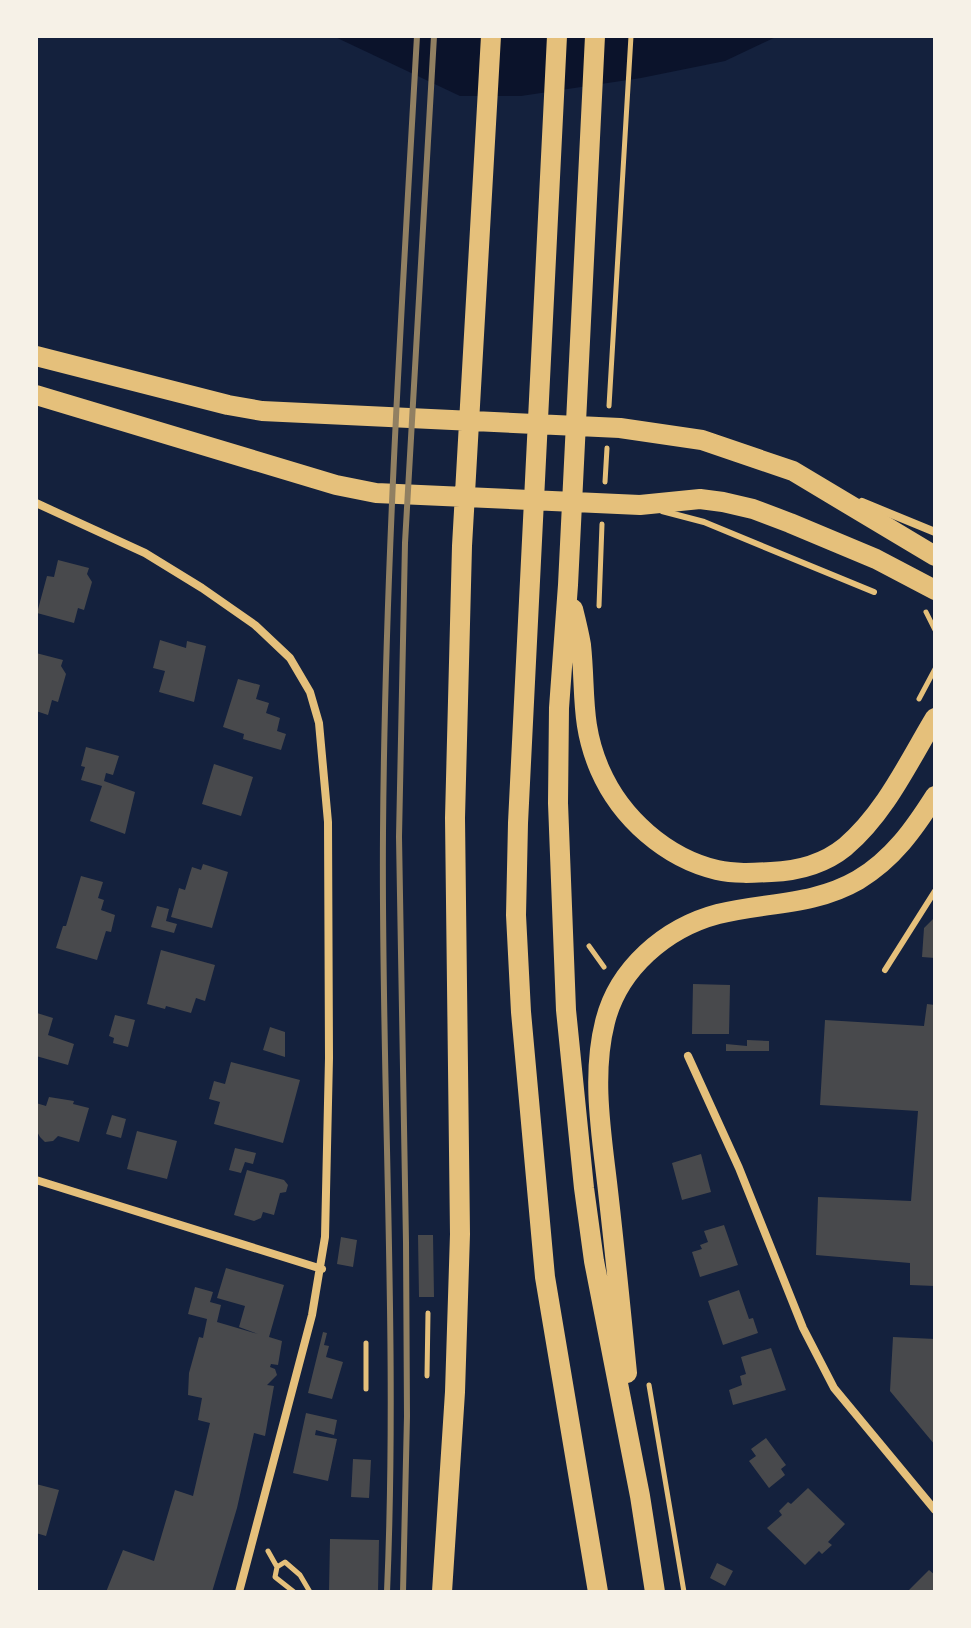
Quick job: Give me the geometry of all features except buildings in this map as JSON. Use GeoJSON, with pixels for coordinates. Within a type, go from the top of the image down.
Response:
{"type":"FeatureCollection","features":[{"type":"Feature","properties":{"kind":"main road"},"geometry":{"type":"LineString","coordinates":[[442,1592],[455,1392],[460,1234],[455,818],[462,546],[491,36]]}},
{"type":"Feature","properties":{"kind":"main road"},"geometry":{"type":"LineString","coordinates":[[557,36],[516,915],[521,1012],[545,1277],[598,1592]]}},
{"type":"Feature","properties":{"kind":"main road"},"geometry":{"type":"LineString","coordinates":[[595,36],[568,585],[559,708],[558,803],[566,1010],[594,1261],[640,1496],[655,1592]]}},
{"type":"Feature","properties":{"kind":"main road"},"geometry":{"type":"LineString","coordinates":[[36,356],[262,411],[662,432],[702,440],[758,456],[793,471],[935,556]]}},
{"type":"Feature","properties":{"kind":"main road"},"geometry":{"type":"LineString","coordinates":[[36,395],[336,485],[376,493],[640,505],[700,499],[753,509],[876,559],[935,590]]}},
{"type":"Feature","properties":{"kind":"main road"},"geometry":{"type":"LineString","coordinates":[[568,585],[581,645],[582,693],[588,739],[602,774],[619,802],[652,838],[682,857],[717,870],[748,874],[811,867],[842,849],[883,806],[935,718]]}},
{"type":"Feature","properties":{"kind":"main road"},"geometry":{"type":"LineString","coordinates":[[640,1496],[599,1116],[601,1045],[604,1023],[612,1001],[637,962],[678,930],[719,914],[800,901],[857,881],[900,848],[935,796]]}},
{"type":"Feature","properties":{"kind":"street"},"geometry":{"type":"LineString","coordinates":[[829,491],[890,512],[935,532]]}},
{"type":"Feature","properties":{"kind":"street"},"geometry":{"type":"LineString","coordinates":[[36,503],[145,553],[255,625],[290,658],[310,692],[319,723],[328,822],[329,1058],[325,1237],[322,1269],[239,1592]]}},
{"type":"Feature","properties":{"kind":"street"},"geometry":{"type":"LineString","coordinates":[[688,1056],[739,1168],[803,1328],[834,1388],[935,1510]]}},
{"type":"Feature","properties":{"kind":"street"},"geometry":{"type":"LineString","coordinates":[[36,1180],[322,1269]]}},
{"type":"Feature","properties":{"kind":"lane"},"geometry":{"type":"LineString","coordinates":[[640,505],[704,522],[874,592]]}},
{"type":"Feature","properties":{"kind":"lane"},"geometry":{"type":"LineString","coordinates":[[885,970],[935,891]]}},
{"type":"Feature","properties":{"kind":"path"},"geometry":{"type":"LineString","coordinates":[[609,417],[631,36]]}},
{"type":"Feature","properties":{"kind":"path"},"geometry":{"type":"LineString","coordinates":[[604,496],[608,432]]}},
{"type":"Feature","properties":{"kind":"path"},"geometry":{"type":"LineString","coordinates":[[600,559],[603,512]]}},
{"type":"Feature","properties":{"kind":"path"},"geometry":{"type":"LineString","coordinates":[[911,712],[935,672]]}},
{"type":"Feature","properties":{"kind":"path"},"geometry":{"type":"LineString","coordinates":[[427,1376],[428,1313]]}},
{"type":"Feature","properties":{"kind":"path"},"geometry":{"type":"LineString","coordinates":[[366,1343],[366,1389]]}},
{"type":"Feature","properties":{"kind":"path"},"geometry":{"type":"LineString","coordinates":[[678,1556],[684,1592]]}},
{"type":"Feature","properties":{"kind":"path"},"geometry":{"type":"LineString","coordinates":[[294,1592],[275,1577],[277,1567],[285,1562],[300,1575],[310,1592]]}},
{"type":"Feature","properties":{"kind":"water"},"geometry":{"type":"Polygon","coordinates":[[[333,36],[778,36],[725,61],[641,78],[521,96],[460,96],[333,36]]]}},
{"type":"Feature","properties":{"kind":"railway"},"geometry":{"type":"LineString","coordinates":[[387,1592],[391,1402],[383,928],[384,733],[395,434],[417,36]]}},
{"type":"Feature","properties":{"kind":"railway"},"geometry":{"type":"LineString","coordinates":[[403,1592],[407,1416],[399,837],[405,543],[434,36]]}}]}
